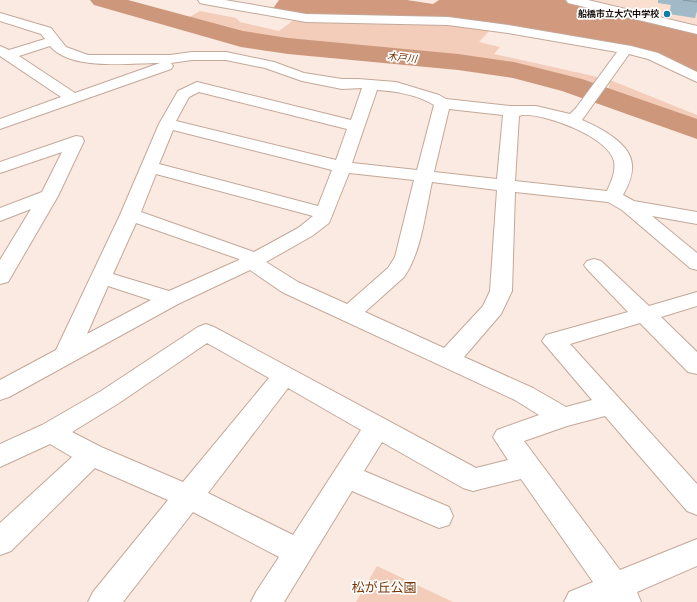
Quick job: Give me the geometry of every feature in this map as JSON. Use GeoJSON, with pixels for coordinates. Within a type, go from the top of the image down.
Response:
{"type":"FeatureCollection","features":[{"type":"Feature","properties":{"kind":"street"},"geometry":{"type":"LineString","coordinates":[[204,0],[306,18],[448,22],[508,29],[626,49],[653,56],[697,78]]}},
{"type":"Feature","properties":{"kind":"street"},"geometry":{"type":"LineString","coordinates":[[572,0],[697,30]]}},
{"type":"Feature","properties":{"kind":"street"},"geometry":{"type":"LineString","coordinates":[[0,17],[46,31],[61,50],[86,59]]}},
{"type":"Feature","properties":{"kind":"street"},"geometry":{"type":"LineString","coordinates":[[0,30],[23,24]]}},
{"type":"Feature","properties":{"kind":"street"},"geometry":{"type":"LineString","coordinates":[[4,52],[46,43]]}},
{"type":"Feature","properties":{"kind":"street"},"geometry":{"type":"LineString","coordinates":[[577,116],[626,49]]}},
{"type":"Feature","properties":{"kind":"street"},"geometry":{"type":"LineString","coordinates":[[4,52],[52,70],[74,99]]}},
{"type":"Feature","properties":{"kind":"street"},"geometry":{"type":"LineString","coordinates":[[52,70],[86,59],[170,59],[192,56],[226,56],[269,65],[302,77],[342,84],[358,83],[396,87],[434,98],[442,103],[511,112],[534,111],[577,116],[607,141],[621,156],[623,174],[620,185],[621,201],[697,264]]}},
{"type":"Feature","properties":{"kind":"street"},"geometry":{"type":"LineString","coordinates":[[3,119],[74,99],[166,66]]}},
{"type":"Feature","properties":{"kind":"street"},"geometry":{"type":"LineString","coordinates":[[0,391],[170,299],[251,262],[305,232],[322,219],[372,85]]}},
{"type":"Feature","properties":{"kind":"street"},"geometry":{"type":"LineString","coordinates":[[66,354],[130,216],[167,124],[183,94],[197,87],[357,126]]}},
{"type":"Feature","properties":{"kind":"street"},"geometry":{"type":"LineString","coordinates":[[349,314],[397,272],[404,257],[442,103]]}},
{"type":"Feature","properties":{"kind":"street"},"geometry":{"type":"LineString","coordinates":[[448,359],[494,309],[501,291],[511,112]]}},
{"type":"Feature","properties":{"kind":"street"},"geometry":{"type":"LineString","coordinates":[[167,124],[342,167],[506,184],[621,201],[697,218]]}},
{"type":"Feature","properties":{"kind":"street"},"geometry":{"type":"LineString","coordinates":[[0,168],[76,141],[49,196],[0,277]]}},
{"type":"Feature","properties":{"kind":"street"},"geometry":{"type":"LineString","coordinates":[[150,167],[324,213]]}},
{"type":"Feature","properties":{"kind":"street"},"geometry":{"type":"LineString","coordinates":[[0,215],[49,196]]}},
{"type":"Feature","properties":{"kind":"street"},"geometry":{"type":"LineString","coordinates":[[130,216],[246,255],[251,262],[290,287],[524,394],[563,417]]}},
{"type":"Feature","properties":{"kind":"street"},"geometry":{"type":"LineString","coordinates":[[594,265],[697,366]]}},
{"type":"Feature","properties":{"kind":"street"},"geometry":{"type":"LineString","coordinates":[[101,277],[170,299]]}},
{"type":"Feature","properties":{"kind":"street"},"geometry":{"type":"LineString","coordinates":[[697,300],[554,341],[697,503]]}},
{"type":"Feature","properties":{"kind":"street"},"geometry":{"type":"LineString","coordinates":[[0,456],[51,432],[110,397],[206,332],[473,480],[527,466]]}},
{"type":"Feature","properties":{"kind":"street"},"geometry":{"type":"LineString","coordinates":[[104,602],[284,376]]}},
{"type":"Feature","properties":{"kind":"street"},"geometry":{"type":"LineString","coordinates":[[612,405],[563,417],[506,437],[620,595]]}},
{"type":"Feature","properties":{"kind":"street"},"geometry":{"type":"LineString","coordinates":[[267,602],[378,426]]}},
{"type":"Feature","properties":{"kind":"street"},"geometry":{"type":"LineString","coordinates":[[51,432],[91,455],[188,496],[298,552]]}},
{"type":"Feature","properties":{"kind":"street"},"geometry":{"type":"LineString","coordinates":[[0,542],[91,455]]}},
{"type":"Feature","properties":{"kind":"street"},"geometry":{"type":"LineString","coordinates":[[346,476],[439,516]]}},
{"type":"Feature","properties":{"kind":"street"},"geometry":{"type":"LineString","coordinates":[[580,602],[620,595],[697,552]]}},
{"type":"Feature","properties":{"kind":"shaded area"},"geometry":{"type":"Polygon","coordinates":[[[279,0],[407,0],[433,4],[439,0],[565,0],[697,33],[697,75],[658,55],[509,27],[310,15],[272,10],[279,0]]]}},
{"type":"Feature","properties":{"kind":"shaded area","name":"船橋市立大穴中学校"},"geometry":{"type":"Polygon","coordinates":[[[578,0],[697,0],[697,28],[578,0]]]}},
{"type":"Feature","properties":{"kind":"green space"},"geometry":{"type":"Polygon","coordinates":[[[200,11],[236,18],[240,22],[279,31],[295,19],[429,23],[492,28],[479,42],[500,47],[494,54],[602,78],[589,86],[519,67],[301,44],[243,36],[186,19],[200,11]]]}},
{"type":"Feature","properties":{"kind":"green space"},"geometry":{"type":"Polygon","coordinates":[[[610,80],[697,115],[697,125],[608,92],[610,80]]]}},
{"type":"Feature","properties":{"kind":"green space","name":"松が丘公園"},"geometry":{"type":"Polygon","coordinates":[[[377,566],[453,602],[356,602],[377,566]]]}},
{"type":"Feature","properties":{"kind":"building"},"geometry":{"type":"Polygon","coordinates":[[[683,0],[697,0],[697,2],[683,0]]]}},
{"type":"Feature","properties":{"kind":"waterway","name":"木戸川"},"geometry":{"type":"LineString","coordinates":[[102,0],[241,39],[288,46],[458,62],[514,70],[572,85],[697,130]]}},
{"type":"Feature","properties":{"kind":"place","name":"船橋市立大穴中学校"},"geometry":{"type":"Point","coordinates":[667,14]}}]}
